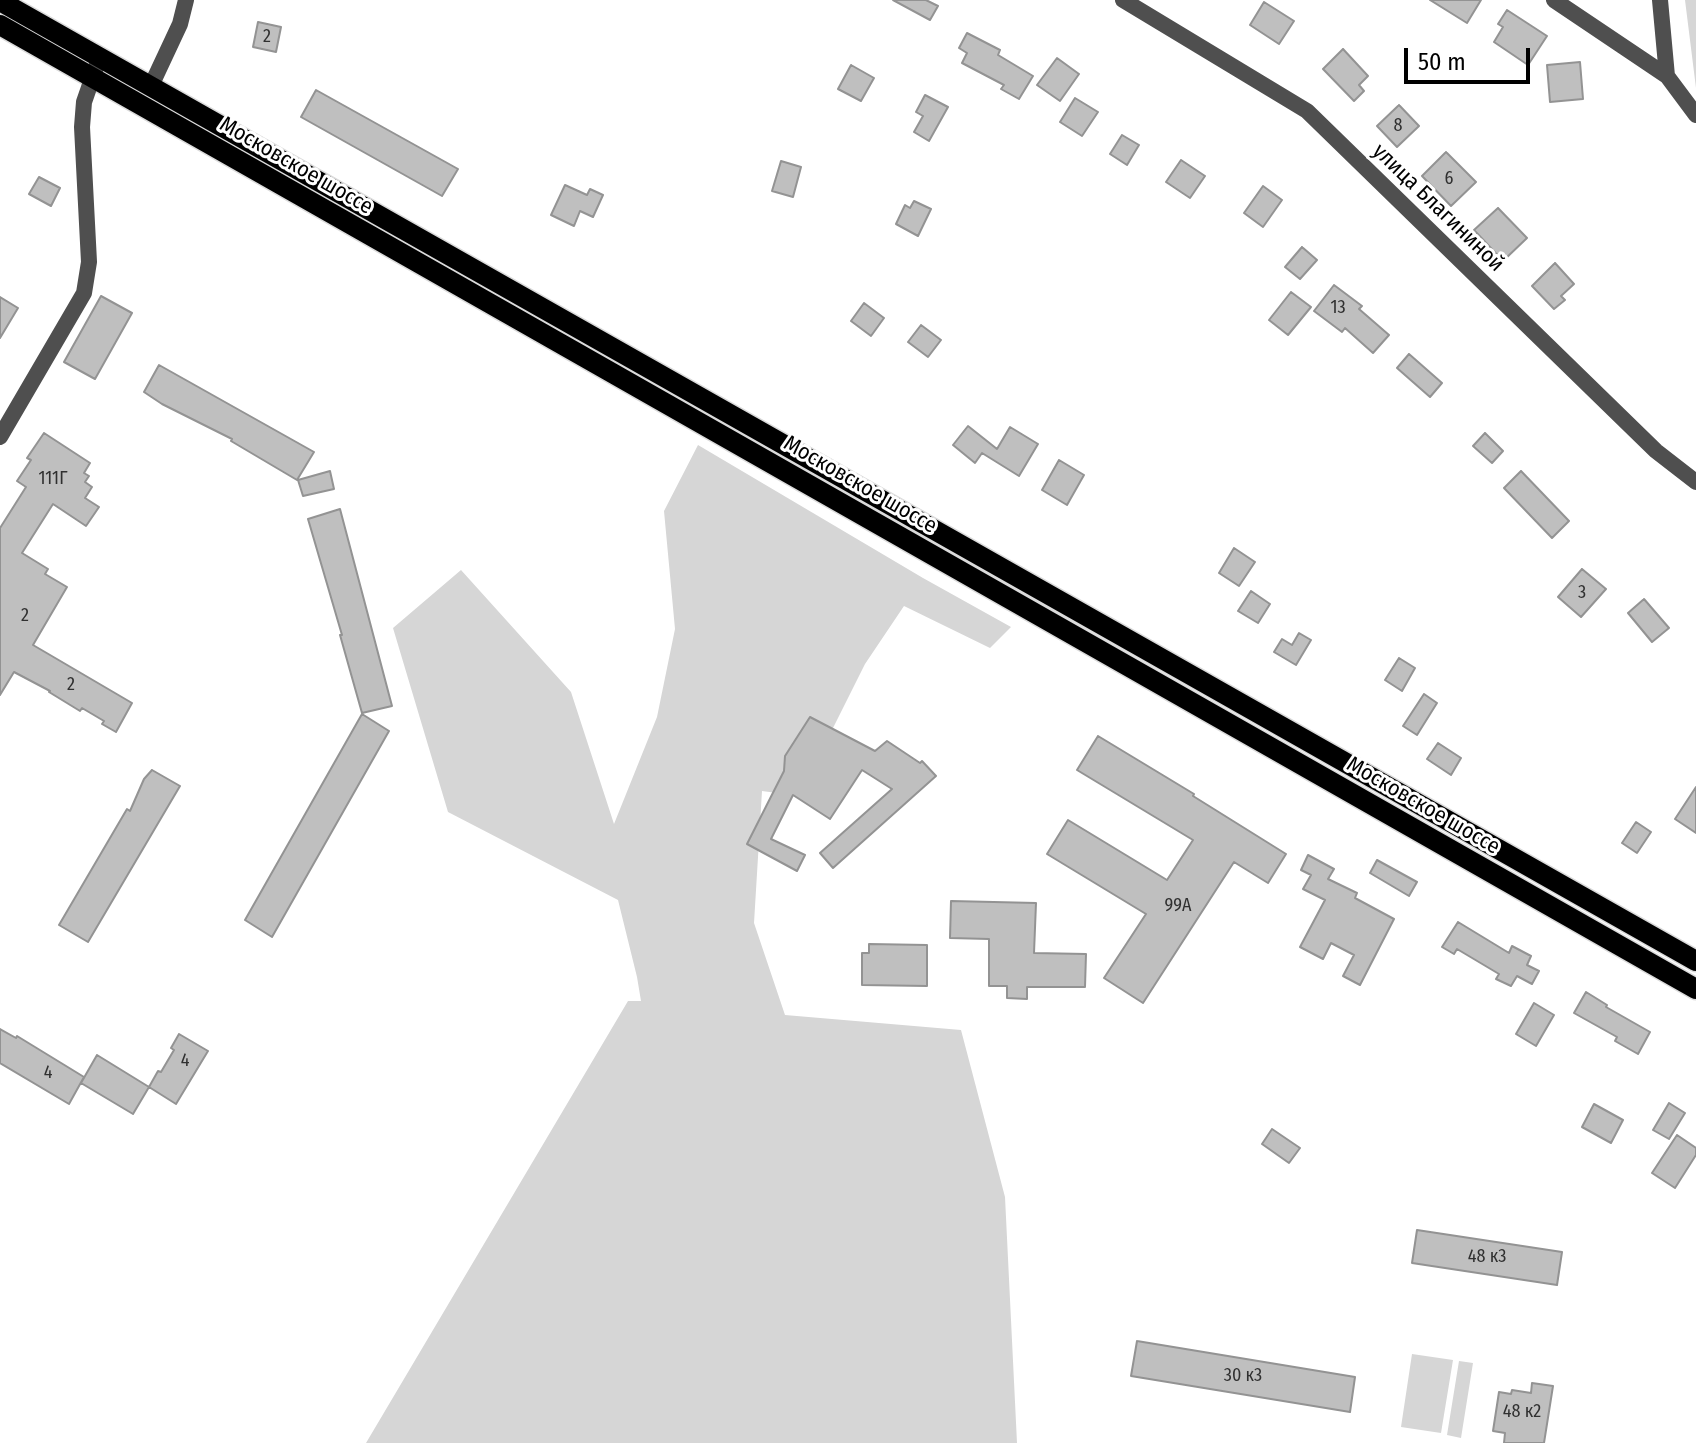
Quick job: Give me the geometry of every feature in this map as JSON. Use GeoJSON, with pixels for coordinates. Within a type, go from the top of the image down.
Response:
{"type":"FeatureCollection","features":[{"type":"Feature","properties":{"kind":"main road","name":"Московское шоссе"},"geometry":{"type":"LineString","coordinates":[[0,1],[1696,961]]}},
{"type":"Feature","properties":{"kind":"main road","name":"Московское шоссе"},"geometry":{"type":"LineString","coordinates":[[0,25],[1695,986]]}},
{"type":"Feature","properties":{"kind":"street"},"geometry":{"type":"LineString","coordinates":[[151,86],[180,24],[186,0]]}},
{"type":"Feature","properties":{"kind":"street","name":"улица Благининой"},"geometry":{"type":"LineString","coordinates":[[1123,0],[1307,111],[1656,451],[1696,482]]}},
{"type":"Feature","properties":{"kind":"street"},"geometry":{"type":"LineString","coordinates":[[1554,0],[1667,76],[1696,115]]}},
{"type":"Feature","properties":{"kind":"street"},"geometry":{"type":"LineString","coordinates":[[1660,0],[1667,76]]}},
{"type":"Feature","properties":{"kind":"street"},"geometry":{"type":"LineString","coordinates":[[0,437],[84,293],[89,262],[82,127],[84,102],[100,56]]}},
{"type":"Feature","properties":{"kind":"shaded area"},"geometry":{"type":"Polygon","coordinates":[[[1685,0],[1696,0],[1696,88],[1685,0]]]}},
{"type":"Feature","properties":{"kind":"shaded area"},"geometry":{"type":"Polygon","coordinates":[[[698,445],[1011,627],[990,648],[904,606],[865,664],[799,796],[762,791],[754,923],[785,1015],[961,1030],[1005,1197],[1017,1443],[366,1443],[628,1001],[641,1001],[618,900],[448,812],[393,628],[461,570],[571,692],[614,824],[657,717],[675,629],[664,511],[698,445]]]}},
{"type":"Feature","properties":{"kind":"shaded area"},"geometry":{"type":"Polygon","coordinates":[[[1412,1354],[1453,1360],[1441,1433],[1401,1427],[1412,1354]]]}},
{"type":"Feature","properties":{"kind":"shaded area"},"geometry":{"type":"Polygon","coordinates":[[[1459,1361],[1473,1363],[1461,1438],[1447,1435],[1459,1361]]]}},
{"type":"Feature","properties":{"kind":"building"},"geometry":{"type":"Polygon","coordinates":[[[893,0],[926,0],[938,6],[930,20],[893,0]]]}},
{"type":"Feature","properties":{"kind":"building"},"geometry":{"type":"Polygon","coordinates":[[[1430,0],[1481,0],[1467,23],[1430,0]]]}},
{"type":"Feature","properties":{"kind":"building"},"geometry":{"type":"Polygon","coordinates":[[[1264,2],[1294,21],[1279,44],[1250,25],[1264,2]]]}},
{"type":"Feature","properties":{"kind":"building"},"geometry":{"type":"Polygon","coordinates":[[[1507,10],[1547,36],[1528,65],[1494,42],[1503,27],[1498,24],[1507,10]]]}},
{"type":"Feature","properties":{"kind":"building"},"geometry":{"type":"Polygon","coordinates":[[[258,22],[281,27],[276,52],[253,47],[258,22]]]}},
{"type":"Feature","properties":{"kind":"building"},"geometry":{"type":"Polygon","coordinates":[[[967,33],[1000,50],[998,55],[1033,76],[1019,99],[1001,89],[1004,85],[962,63],[967,53],[959,48],[967,33]]]}},
{"type":"Feature","properties":{"kind":"building"},"geometry":{"type":"Polygon","coordinates":[[[1343,49],[1368,76],[1359,85],[1364,91],[1354,101],[1323,69],[1343,49]]]}},
{"type":"Feature","properties":{"kind":"building"},"geometry":{"type":"Polygon","coordinates":[[[1057,58],[1079,74],[1060,101],[1037,85],[1057,58]]]}},
{"type":"Feature","properties":{"kind":"building"},"geometry":{"type":"Polygon","coordinates":[[[1580,62],[1583,99],[1550,102],[1547,65],[1580,62]]]}},
{"type":"Feature","properties":{"kind":"building"},"geometry":{"type":"Polygon","coordinates":[[[851,65],[874,78],[861,101],[838,89],[851,65]]]}},
{"type":"Feature","properties":{"kind":"building"},"geometry":{"type":"Polygon","coordinates":[[[316,90],[458,169],[442,196],[301,117],[316,90]]]}},
{"type":"Feature","properties":{"kind":"building"},"geometry":{"type":"Polygon","coordinates":[[[925,95],[948,107],[929,141],[914,132],[923,116],[916,112],[925,95]]]}},
{"type":"Feature","properties":{"kind":"building"},"geometry":{"type":"Polygon","coordinates":[[[1075,98],[1098,112],[1082,136],[1060,122],[1075,98]]]}},
{"type":"Feature","properties":{"kind":"building"},"geometry":{"type":"Polygon","coordinates":[[[1399,105],[1419,126],[1397,147],[1377,126],[1399,105]]]}},
{"type":"Feature","properties":{"kind":"building"},"geometry":{"type":"Polygon","coordinates":[[[1122,135],[1139,145],[1127,165],[1110,154],[1122,135]]]}},
{"type":"Feature","properties":{"kind":"building"},"geometry":{"type":"Polygon","coordinates":[[[1446,152],[1476,182],[1451,206],[1422,176],[1446,152]]]}},
{"type":"Feature","properties":{"kind":"building"},"geometry":{"type":"Polygon","coordinates":[[[1181,160],[1205,176],[1190,198],[1166,182],[1181,160]]]}},
{"type":"Feature","properties":{"kind":"building"},"geometry":{"type":"Polygon","coordinates":[[[781,161],[801,167],[793,197],[772,191],[781,161]]]}},
{"type":"Feature","properties":{"kind":"building"},"geometry":{"type":"Polygon","coordinates":[[[39,177],[60,188],[51,206],[29,194],[39,177]]]}},
{"type":"Feature","properties":{"kind":"building"},"geometry":{"type":"Polygon","coordinates":[[[565,185],[587,195],[590,189],[603,195],[593,217],[580,211],[574,226],[551,215],[565,185]]]}},
{"type":"Feature","properties":{"kind":"building"},"geometry":{"type":"Polygon","coordinates":[[[1263,186],[1282,200],[1263,227],[1244,213],[1263,186]]]}},
{"type":"Feature","properties":{"kind":"building"},"geometry":{"type":"Polygon","coordinates":[[[914,201],[931,209],[918,236],[896,224],[905,205],[910,208],[914,201]]]}},
{"type":"Feature","properties":{"kind":"building"},"geometry":{"type":"Polygon","coordinates":[[[1498,208],[1527,238],[1503,261],[1474,230],[1498,208]]]}},
{"type":"Feature","properties":{"kind":"building"},"geometry":{"type":"Polygon","coordinates":[[[1302,247],[1317,260],[1300,279],[1285,267],[1302,247]]]}},
{"type":"Feature","properties":{"kind":"building"},"geometry":{"type":"Polygon","coordinates":[[[1555,263],[1574,284],[1561,296],[1565,300],[1554,309],[1532,286],[1555,263]]]}},
{"type":"Feature","properties":{"kind":"building"},"geometry":{"type":"Polygon","coordinates":[[[1334,285],[1362,306],[1359,309],[1389,335],[1373,353],[1345,328],[1342,332],[1314,311],[1334,285]]]}},
{"type":"Feature","properties":{"kind":"building"},"geometry":{"type":"Polygon","coordinates":[[[1291,292],[1311,307],[1288,335],[1269,320],[1291,292]]]}},
{"type":"Feature","properties":{"kind":"building"},"geometry":{"type":"Polygon","coordinates":[[[101,296],[132,313],[95,379],[64,362],[101,296]]]}},
{"type":"Feature","properties":{"kind":"building"},"geometry":{"type":"Polygon","coordinates":[[[0,297],[18,308],[0,338],[0,297]]]}},
{"type":"Feature","properties":{"kind":"building"},"geometry":{"type":"Polygon","coordinates":[[[864,303],[884,318],[871,336],[851,321],[864,303]]]}},
{"type":"Feature","properties":{"kind":"building"},"geometry":{"type":"Polygon","coordinates":[[[921,325],[941,340],[928,357],[908,342],[921,325]]]}},
{"type":"Feature","properties":{"kind":"building"},"geometry":{"type":"Polygon","coordinates":[[[1409,354],[1442,383],[1430,397],[1397,368],[1409,354]]]}},
{"type":"Feature","properties":{"kind":"building"},"geometry":{"type":"Polygon","coordinates":[[[159,365],[314,452],[297,480],[232,439],[144,392],[159,365]]]}},
{"type":"Feature","properties":{"kind":"building"},"geometry":{"type":"Polygon","coordinates":[[[968,426],[997,449],[1010,427],[1038,444],[1019,476],[982,453],[975,463],[953,445],[968,426]]]}},
{"type":"Feature","properties":{"kind":"building"},"geometry":{"type":"Polygon","coordinates":[[[44,433],[90,463],[84,473],[89,476],[85,482],[92,487],[85,498],[99,507],[86,526],[53,504],[22,553],[48,569],[45,574],[67,587],[33,645],[132,703],[116,732],[82,708],[80,711],[14,672],[0,695],[0,528],[26,487],[17,481],[31,460],[27,458],[44,433]]]}},
{"type":"Feature","properties":{"kind":"building"},"geometry":{"type":"Polygon","coordinates":[[[1485,433],[1503,451],[1492,463],[1473,446],[1485,433]]]}},
{"type":"Feature","properties":{"kind":"building"},"geometry":{"type":"Polygon","coordinates":[[[1059,460],[1084,475],[1067,505],[1042,490],[1059,460]]]}},
{"type":"Feature","properties":{"kind":"building"},"geometry":{"type":"Polygon","coordinates":[[[330,471],[334,489],[303,496],[298,480],[330,471]]]}},
{"type":"Feature","properties":{"kind":"building"},"geometry":{"type":"Polygon","coordinates":[[[1521,471],[1569,521],[1552,538],[1504,488],[1521,471]]]}},
{"type":"Feature","properties":{"kind":"building"},"geometry":{"type":"Polygon","coordinates":[[[340,509],[392,706],[362,713],[308,519],[340,509]]]}},
{"type":"Feature","properties":{"kind":"building"},"geometry":{"type":"Polygon","coordinates":[[[1234,548],[1255,562],[1239,586],[1219,573],[1234,548]]]}},
{"type":"Feature","properties":{"kind":"building"},"geometry":{"type":"Polygon","coordinates":[[[1582,569],[1606,589],[1581,617],[1558,597],[1582,569]]]}},
{"type":"Feature","properties":{"kind":"building"},"geometry":{"type":"Polygon","coordinates":[[[1251,591],[1270,604],[1258,623],[1238,611],[1251,591]]]}},
{"type":"Feature","properties":{"kind":"building"},"geometry":{"type":"Polygon","coordinates":[[[1644,599],[1669,628],[1652,642],[1628,613],[1644,599]]]}},
{"type":"Feature","properties":{"kind":"building"},"geometry":{"type":"Polygon","coordinates":[[[1299,633],[1311,640],[1296,665],[1274,652],[1282,639],[1292,645],[1299,633]]]}},
{"type":"Feature","properties":{"kind":"building"},"geometry":{"type":"Polygon","coordinates":[[[1399,658],[1415,668],[1402,691],[1385,680],[1399,658]]]}},
{"type":"Feature","properties":{"kind":"building"},"geometry":{"type":"Polygon","coordinates":[[[1424,694],[1437,703],[1417,735],[1403,726],[1424,694]]]}},
{"type":"Feature","properties":{"kind":"building"},"geometry":{"type":"Polygon","coordinates":[[[362,714],[389,731],[272,937],[245,920],[362,714]]]}},
{"type":"Feature","properties":{"kind":"building"},"geometry":{"type":"Polygon","coordinates":[[[810,717],[875,751],[887,741],[920,763],[922,761],[936,776],[833,868],[820,853],[892,789],[862,770],[830,819],[793,795],[771,839],[805,855],[797,871],[747,844],[784,771],[785,756],[810,717]]]}},
{"type":"Feature","properties":{"kind":"building"},"geometry":{"type":"Polygon","coordinates":[[[1098,736],[1286,854],[1268,883],[1234,862],[1143,1003],[1104,978],[1146,914],[1047,854],[1068,820],[1167,880],[1193,840],[1077,770],[1098,736]]]}},
{"type":"Feature","properties":{"kind":"building"},"geometry":{"type":"Polygon","coordinates":[[[1438,743],[1461,758],[1451,775],[1427,759],[1438,743]]]}},
{"type":"Feature","properties":{"kind":"building"},"geometry":{"type":"Polygon","coordinates":[[[152,770],[180,786],[88,942],[59,925],[152,770]]]}},
{"type":"Feature","properties":{"kind":"building"},"geometry":{"type":"Polygon","coordinates":[[[1696,787],[1696,833],[1675,819],[1696,787]]]}},
{"type":"Feature","properties":{"kind":"building"},"geometry":{"type":"Polygon","coordinates":[[[1636,822],[1651,832],[1637,853],[1622,843],[1636,822]]]}},
{"type":"Feature","properties":{"kind":"building"},"geometry":{"type":"Polygon","coordinates":[[[1308,855],[1334,869],[1328,879],[1357,893],[1355,898],[1394,919],[1360,985],[1343,976],[1354,955],[1331,943],[1323,959],[1300,947],[1325,900],[1303,889],[1311,875],[1301,870],[1308,855]]]}},
{"type":"Feature","properties":{"kind":"building"},"geometry":{"type":"Polygon","coordinates":[[[1377,860],[1417,882],[1409,896],[1370,873],[1377,860]]]}},
{"type":"Feature","properties":{"kind":"building"},"geometry":{"type":"Polygon","coordinates":[[[951,901],[1036,903],[1034,953],[1086,954],[1085,987],[1027,987],[1027,999],[1007,998],[1007,986],[989,986],[989,939],[950,938],[951,901]]]}},
{"type":"Feature","properties":{"kind":"building"},"geometry":{"type":"Polygon","coordinates":[[[1458,922],[1509,953],[1512,946],[1531,956],[1527,965],[1539,971],[1532,984],[1517,976],[1511,986],[1496,979],[1499,974],[1457,949],[1454,954],[1442,947],[1458,922]]]}},
{"type":"Feature","properties":{"kind":"building"},"geometry":{"type":"Polygon","coordinates":[[[869,944],[927,945],[927,986],[862,985],[862,953],[869,953],[869,944]]]}},
{"type":"Feature","properties":{"kind":"building"},"geometry":{"type":"Polygon","coordinates":[[[1586,992],[1650,1032],[1638,1054],[1615,1041],[1617,1037],[1574,1013],[1586,992]]]}},
{"type":"Feature","properties":{"kind":"building"},"geometry":{"type":"Polygon","coordinates":[[[1534,1003],[1554,1015],[1536,1046],[1516,1034],[1534,1003]]]}},
{"type":"Feature","properties":{"kind":"building"},"geometry":{"type":"Polygon","coordinates":[[[0,1029],[84,1077],[69,1104],[0,1063],[0,1029]]]}},
{"type":"Feature","properties":{"kind":"building"},"geometry":{"type":"Polygon","coordinates":[[[179,1034],[208,1051],[176,1104],[149,1087],[174,1050],[171,1048],[179,1034]]]}},
{"type":"Feature","properties":{"kind":"building"},"geometry":{"type":"Polygon","coordinates":[[[97,1055],[149,1087],[133,1114],[81,1083],[97,1055]]]}},
{"type":"Feature","properties":{"kind":"building"},"geometry":{"type":"Polygon","coordinates":[[[1669,1103],[1685,1113],[1669,1139],[1653,1130],[1669,1103]]]}},
{"type":"Feature","properties":{"kind":"building"},"geometry":{"type":"Polygon","coordinates":[[[1594,1104],[1623,1120],[1611,1143],[1582,1127],[1594,1104]]]}},
{"type":"Feature","properties":{"kind":"building"},"geometry":{"type":"Polygon","coordinates":[[[1272,1129],[1300,1148],[1289,1163],[1262,1144],[1272,1129]]]}},
{"type":"Feature","properties":{"kind":"building"},"geometry":{"type":"Polygon","coordinates":[[[1677,1135],[1696,1148],[1696,1155],[1675,1188],[1652,1173],[1677,1135]]]}},
{"type":"Feature","properties":{"kind":"building"},"geometry":{"type":"Polygon","coordinates":[[[1417,1230],[1562,1252],[1557,1285],[1412,1263],[1417,1230]]]}},
{"type":"Feature","properties":{"kind":"building"},"geometry":{"type":"Polygon","coordinates":[[[1137,1341],[1355,1377],[1350,1412],[1131,1376],[1137,1341]]]}},
{"type":"Feature","properties":{"kind":"building"},"geometry":{"type":"Polygon","coordinates":[[[1532,1383],[1553,1386],[1544,1443],[1504,1443],[1505,1433],[1493,1431],[1499,1392],[1511,1394],[1512,1390],[1531,1393],[1532,1383]]]}}]}
